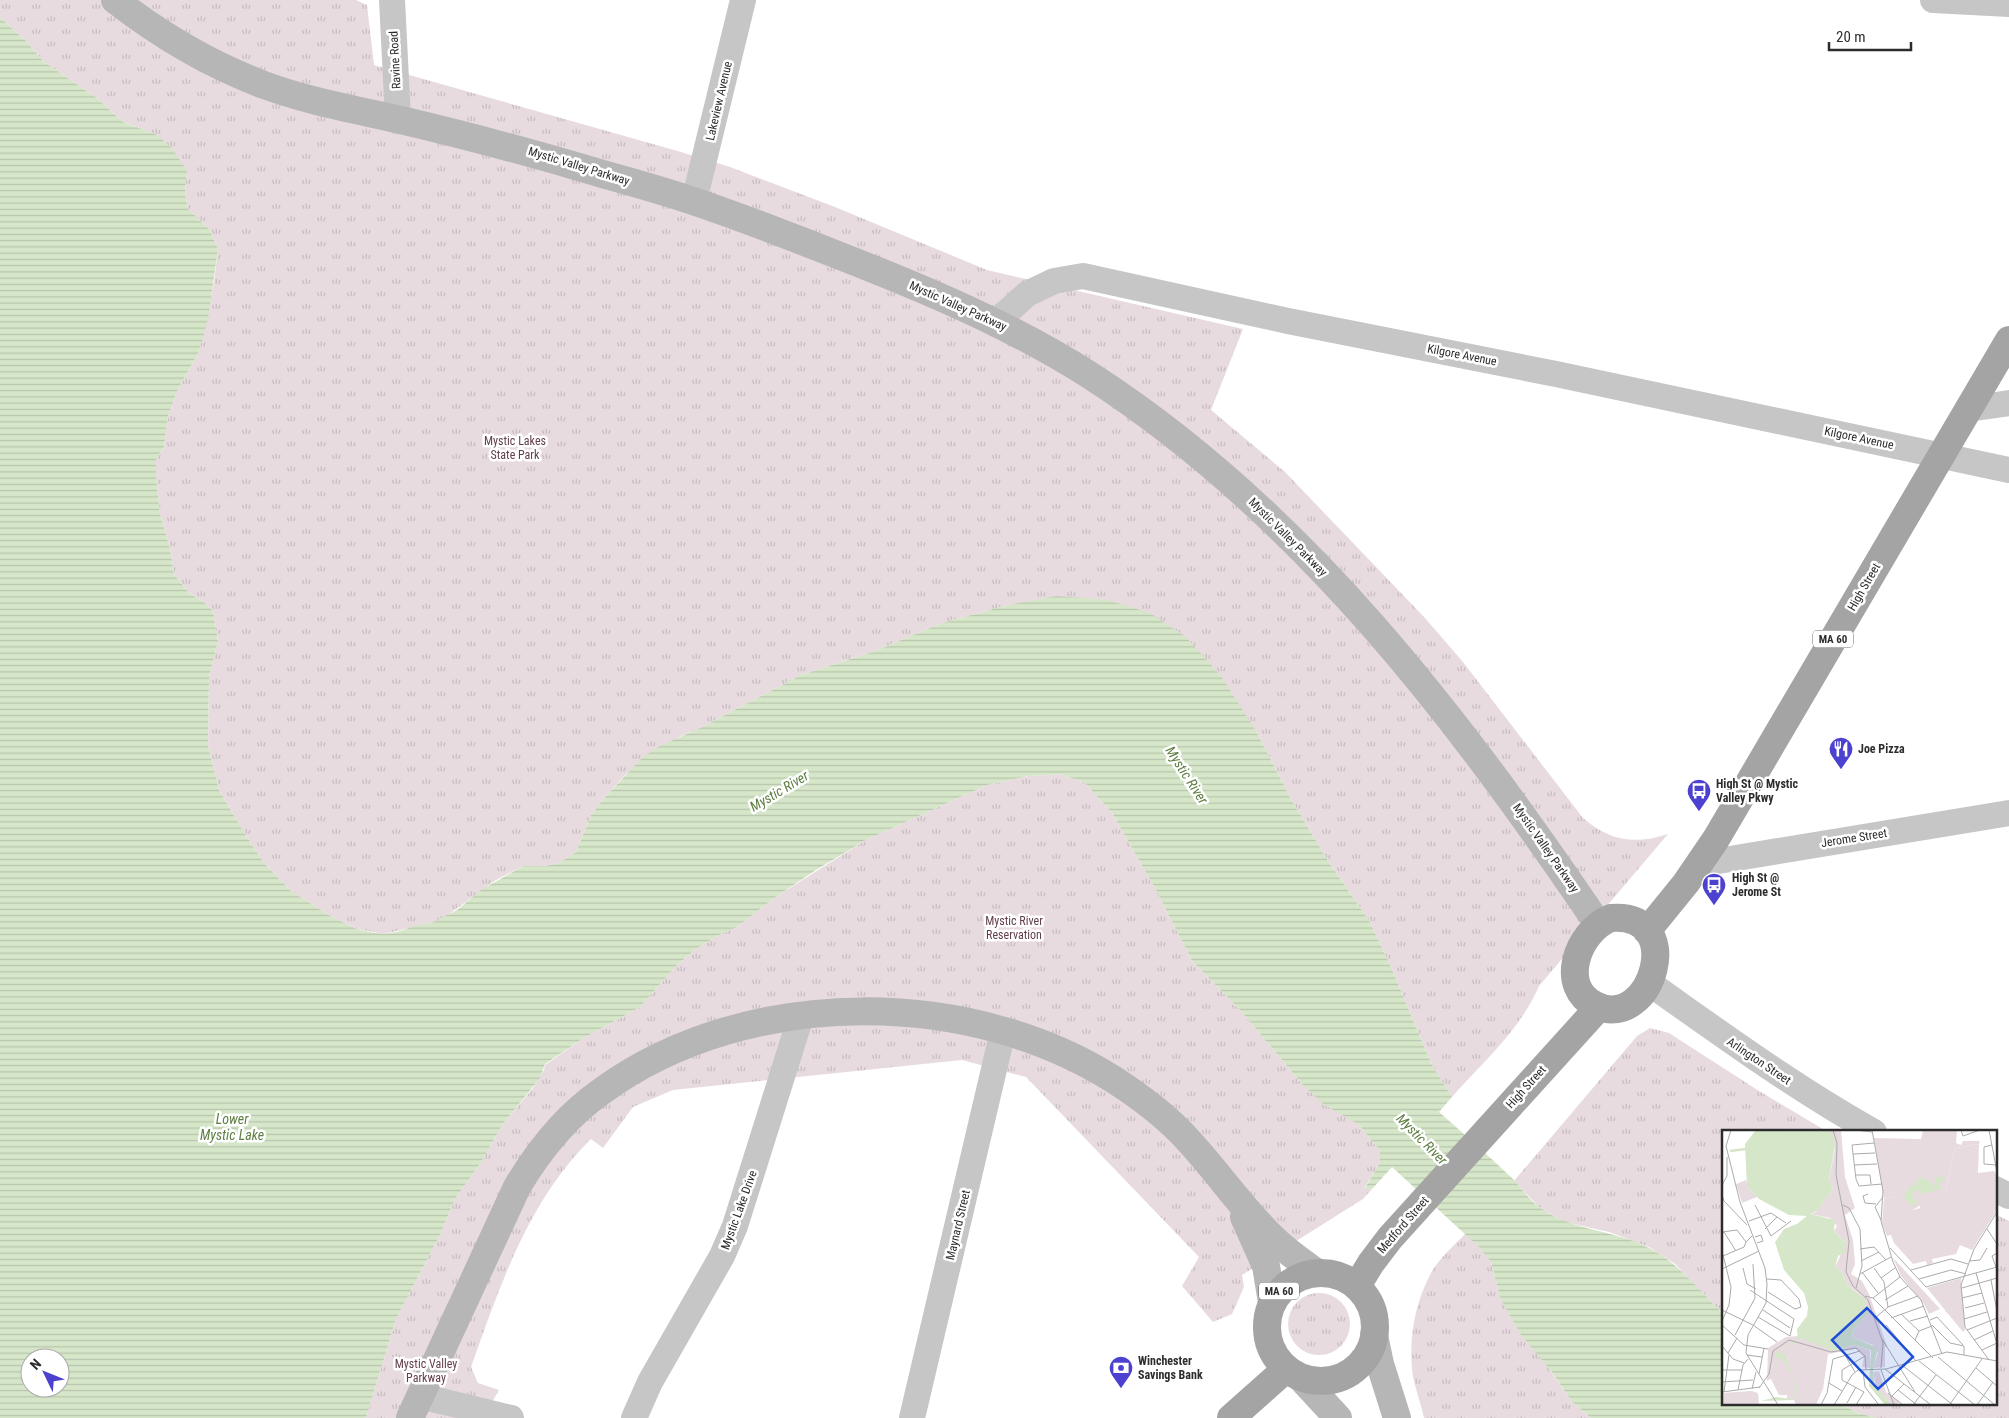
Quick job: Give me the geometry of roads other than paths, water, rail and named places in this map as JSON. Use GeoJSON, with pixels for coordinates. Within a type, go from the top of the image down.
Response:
{"type":"FeatureCollection","features":[{"type":"Feature","properties":{"kind":"main road","name":"Mystic Valley Parkway"},"geometry":{"type":"LineString","coordinates":[[115,0],[174,40],[217,65],[262,85],[320,102],[515,148],[694,201],[866,266],[996,322],[1089,374],[1141,410],[1251,500],[1309,556],[1366,617],[1460,730],[1511,798],[1598,924]]}},
{"type":"Feature","properties":{"kind":"main road","name":"High Street"},"geometry":{"type":"LineString","coordinates":[[1647,931],[1700,864],[1734,809],[2009,340]]}},
{"type":"Feature","properties":{"kind":"main road"},"geometry":{"type":"LineString","coordinates":[[1611,918],[1619,918],[1636,922],[1647,931],[1653,942],[1656,955],[1649,983],[1641,994],[1631,1003],[1618,1008],[1598,1007],[1582,994],[1576,982],[1575,970],[1580,949],[1585,939],[1598,924],[1611,918]]}},
{"type":"Feature","properties":{"kind":"main road","name":"High Street"},"geometry":{"type":"LineString","coordinates":[[1453,1168],[1598,1007]]}},
{"type":"Feature","properties":{"kind":"main road"},"geometry":{"type":"LineString","coordinates":[[415,1407],[517,1187],[533,1161],[556,1132],[601,1091],[623,1077],[678,1050],[713,1035],[755,1023],[801,1016],[858,1011],[898,1012],[941,1017],[1003,1031],[1066,1053],[1123,1086],[1168,1120],[1186,1138],[1232,1194],[1276,1242],[1316,1272]]}},
{"type":"Feature","properties":{"kind":"main road","name":"Medford Street"},"geometry":{"type":"LineString","coordinates":[[1357,1286],[1390,1238],[1453,1168]]}},
{"type":"Feature","properties":{"kind":"main road"},"geometry":{"type":"LineString","coordinates":[[1232,1194],[1266,1266],[1272,1302]]}},
{"type":"Feature","properties":{"kind":"main road","name":"MA 60"},"geometry":{"type":"LineString","coordinates":[[1316,1272],[1339,1275],[1357,1286],[1370,1303],[1373,1312],[1374,1335],[1364,1360],[1350,1372],[1324,1381],[1293,1374],[1275,1357],[1268,1342],[1267,1316],[1272,1302],[1280,1290],[1290,1281],[1316,1272]]}},
{"type":"Feature","properties":{"kind":"main road"},"geometry":{"type":"LineString","coordinates":[[1374,1335],[1397,1418]]}},
{"type":"Feature","properties":{"kind":"main road"},"geometry":{"type":"LineString","coordinates":[[1231,1418],[1293,1374],[1338,1418]]}},
{"type":"Feature","properties":{"kind":"street","name":"Ravine Road"},"geometry":{"type":"LineString","coordinates":[[392,0],[398,120]]}},
{"type":"Feature","properties":{"kind":"street","name":"Lakeview Avenue"},"geometry":{"type":"LineString","coordinates":[[694,201],[743,0]]}},
{"type":"Feature","properties":{"kind":"street"},"geometry":{"type":"LineString","coordinates":[[1933,0],[2009,4]]}},
{"type":"Feature","properties":{"kind":"street","name":"Kilgore Avenue"},"geometry":{"type":"LineString","coordinates":[[996,322],[1027,294],[1054,281],[1082,276],[2009,470]]}},
{"type":"Feature","properties":{"kind":"street"},"geometry":{"type":"LineString","coordinates":[[1968,409],[2009,403]]}},
{"type":"Feature","properties":{"kind":"street","name":"Jerome Street"},"geometry":{"type":"LineString","coordinates":[[1700,864],[2009,813]]}},
{"type":"Feature","properties":{"kind":"street","name":"Arlington Street"},"geometry":{"type":"LineString","coordinates":[[1649,983],[1783,1078],[1830,1108],[1870,1130]]}},
{"type":"Feature","properties":{"kind":"street","name":"Mystic Lake Drive"},"geometry":{"type":"LineString","coordinates":[[634,1418],[650,1382],[722,1256],[735,1226],[801,1016]]}},
{"type":"Feature","properties":{"kind":"street","name":"Maynard Street"},"geometry":{"type":"LineString","coordinates":[[912,1418],[1003,1031]]}},
{"type":"Feature","properties":{"kind":"street"},"geometry":{"type":"LineString","coordinates":[[1996,1190],[2009,1196]]}},
{"type":"Feature","properties":{"kind":"street"},"geometry":{"type":"LineString","coordinates":[[415,1407],[510,1418]]}},
{"type":"Feature","properties":{"kind":"water","name":"Lower Mystic Lake"},"geometry":{"type":"Polygon","coordinates":[[[0,17],[25,40],[43,61],[97,98],[123,122],[155,134],[172,148],[187,171],[185,193],[188,209],[209,229],[218,249],[208,319],[199,352],[179,387],[168,416],[164,447],[156,460],[160,514],[170,548],[174,574],[190,594],[205,603],[213,611],[218,641],[209,677],[208,746],[219,790],[264,863],[291,891],[329,915],[357,929],[370,932],[384,934],[431,923],[457,910],[481,890],[523,866],[546,866],[558,863],[576,852],[591,815],[605,797],[642,758],[658,747],[704,726],[801,675],[875,651],[942,623],[1008,605],[1056,596],[1108,600],[1150,613],[1186,637],[1221,676],[1256,731],[1291,799],[1328,861],[1370,922],[1431,1063],[1452,1097],[1439,1112],[1504,1170],[1530,1199],[1542,1209],[1567,1222],[1636,1242],[1660,1254],[1680,1269],[1722,1313],[1722,1406],[1845,1406],[1856,1412],[1876,1418],[1591,1418],[1572,1402],[1551,1371],[1521,1335],[1500,1298],[1491,1262],[1480,1248],[1392,1167],[1373,1188],[1364,1190],[1380,1162],[1380,1151],[1358,1124],[1323,1104],[1302,1084],[1240,1010],[1192,961],[1157,892],[1112,813],[1085,783],[1060,774],[1028,776],[987,785],[866,840],[777,896],[737,927],[717,936],[696,949],[677,965],[640,1007],[582,1039],[545,1064],[540,1078],[503,1124],[480,1164],[455,1199],[440,1235],[396,1319],[366,1418],[0,1418],[0,17]]]}},
{"type":"Feature","properties":{"kind":"place","name":"Joe Pizza"},"geometry":{"type":"Point","coordinates":[1841,770]}},
{"type":"Feature","properties":{"kind":"place","name":"High St @ Mystic Valley Pkwy"},"geometry":{"type":"Point","coordinates":[1699,812]}},
{"type":"Feature","properties":{"kind":"place","name":"High St @ Jerome St"},"geometry":{"type":"Point","coordinates":[1714,906]}},
{"type":"Feature","properties":{"kind":"place","name":"Winchester Savings Bank"},"geometry":{"type":"Point","coordinates":[1121,1389]}},
{"type":"Feature","properties":{"kind":"park label","name":"Mystic Lakes State Park"},"geometry":{"type":"Point","coordinates":[515,448]}},
{"type":"Feature","properties":{"kind":"park label","name":"Mystic River Reservation"},"geometry":{"type":"Point","coordinates":[1014,928]}},
{"type":"Feature","properties":{"kind":"water label","name":"Mystic River"},"geometry":{"type":"Point","coordinates":[1187,775]}},
{"type":"Feature","properties":{"kind":"water label","name":"Mystic River"},"geometry":{"type":"Point","coordinates":[779,791]}},
{"type":"Feature","properties":{"kind":"water label","name":"Mystic River"},"geometry":{"type":"Point","coordinates":[1422,1139]}}]}
